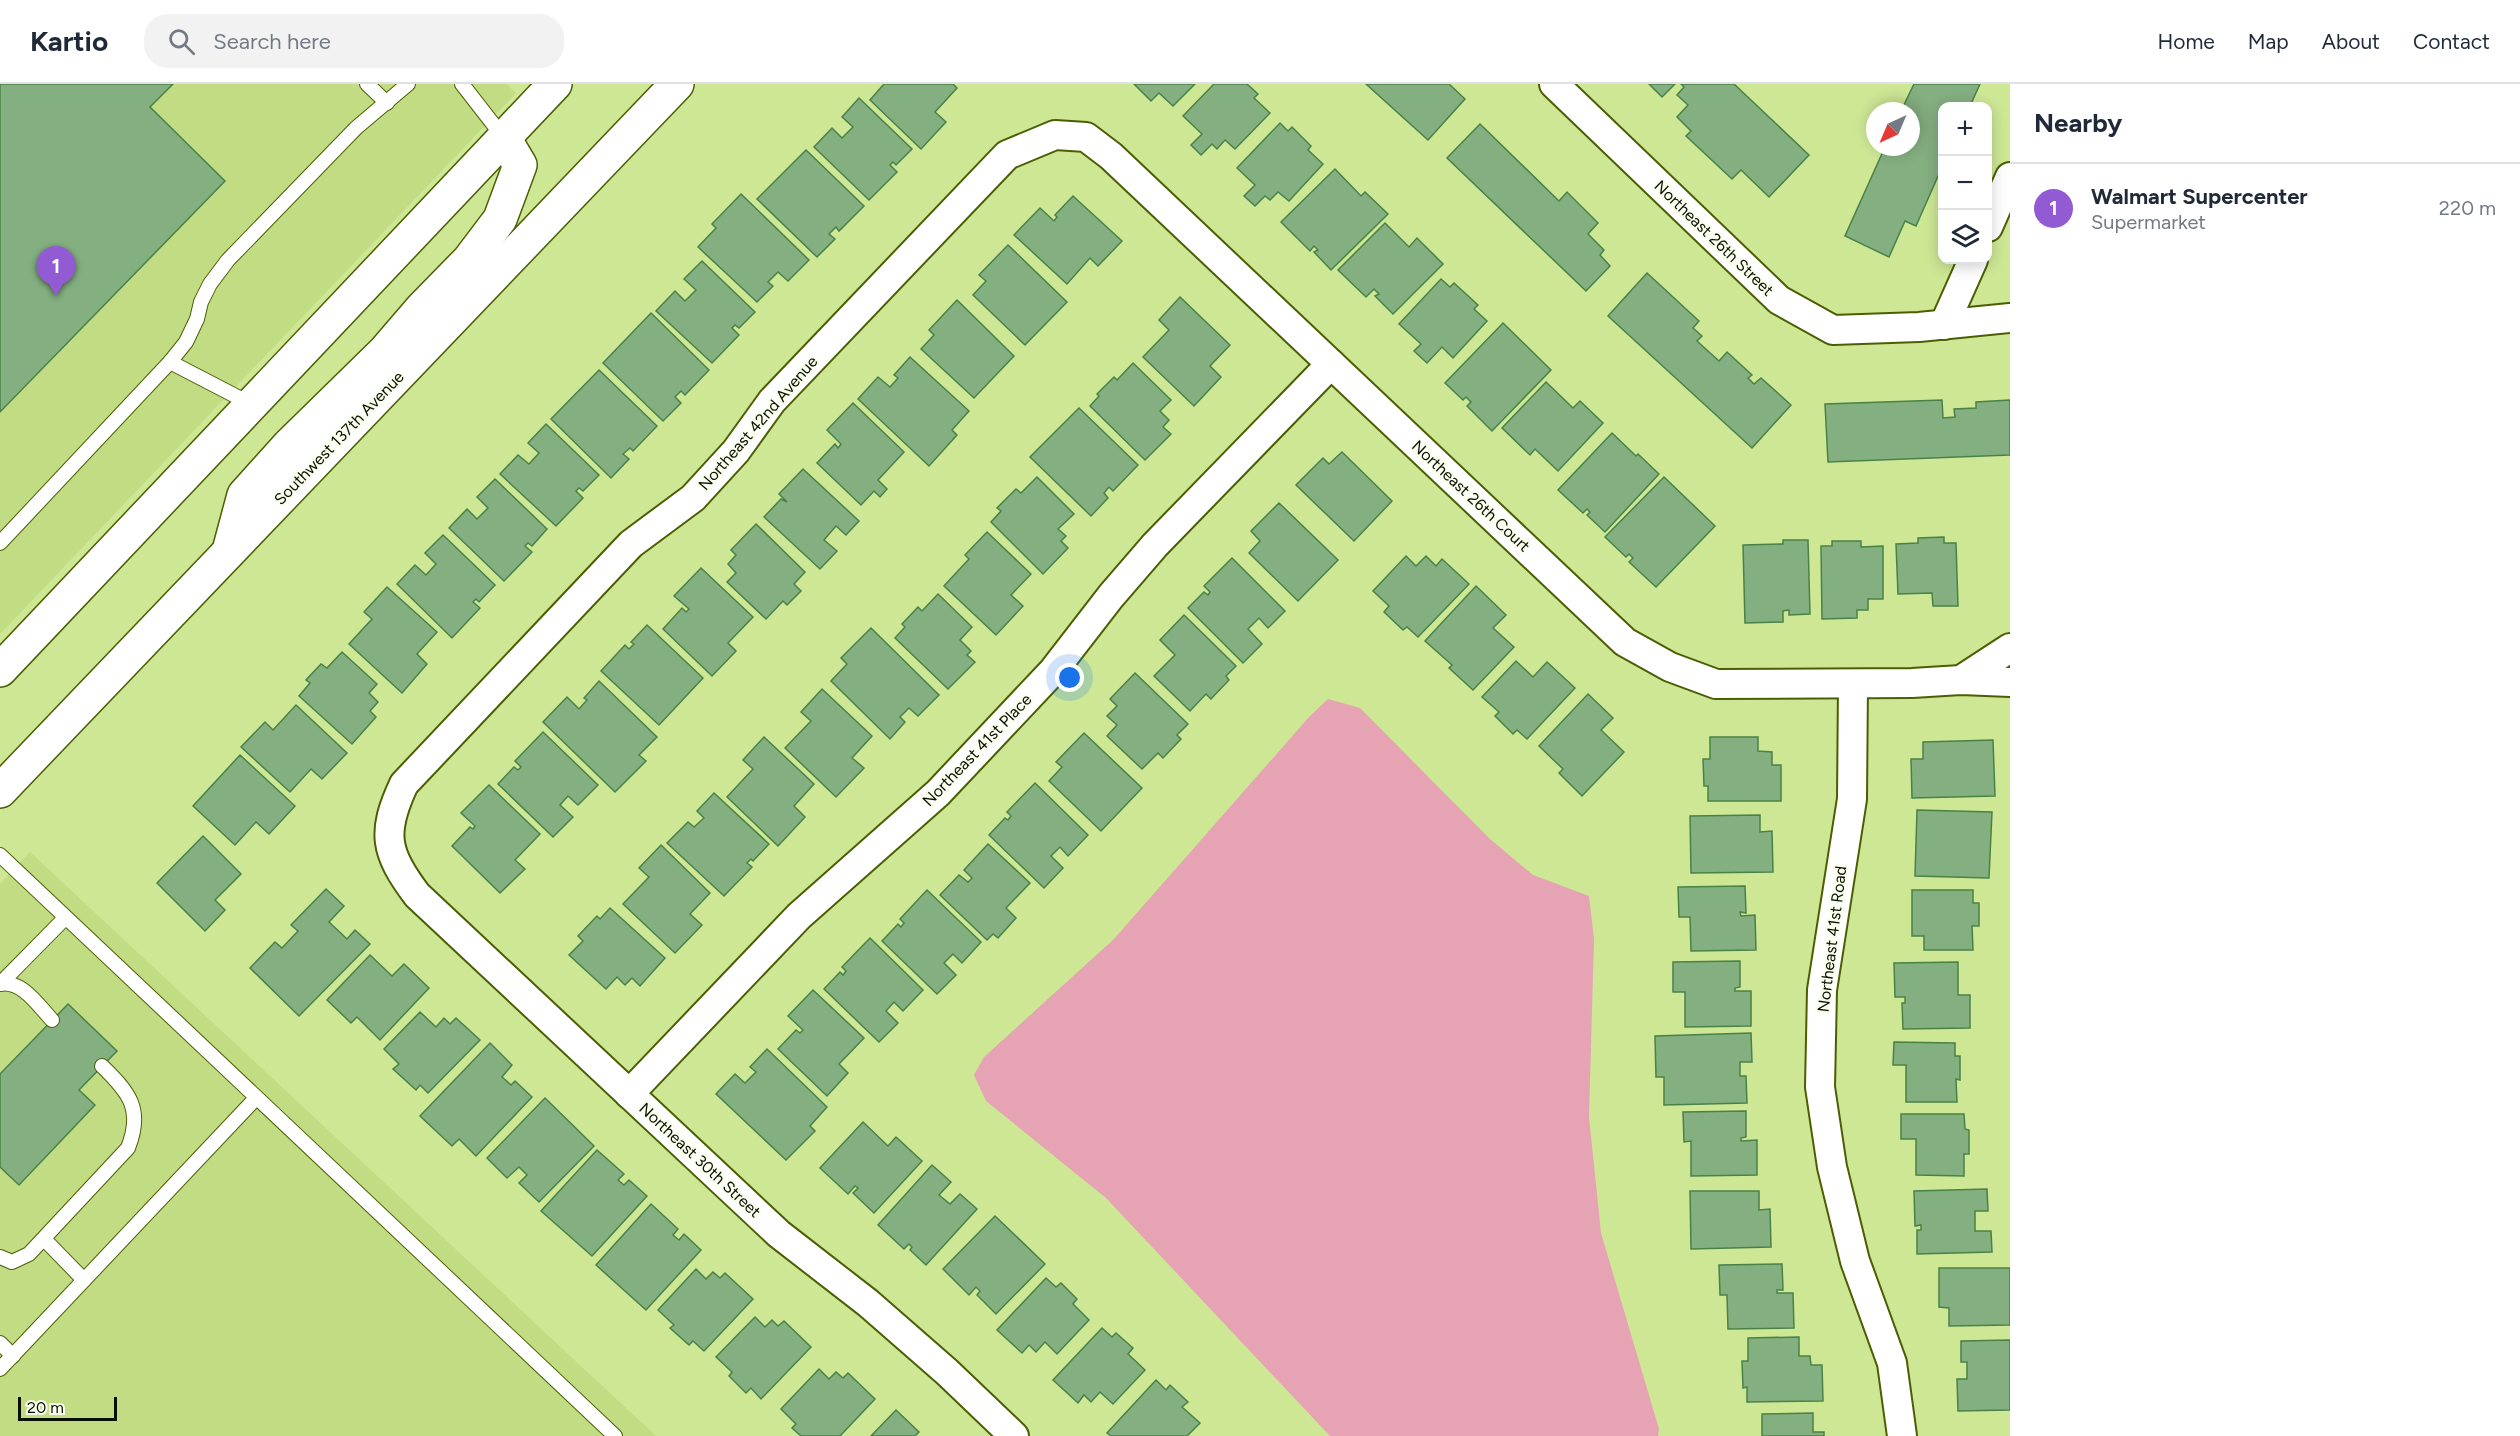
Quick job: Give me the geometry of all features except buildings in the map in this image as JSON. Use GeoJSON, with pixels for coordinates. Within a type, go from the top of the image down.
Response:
{"type":"FeatureCollection","features":[{"type":"Feature","properties":{"kind":"main road"},"geometry":{"type":"LineString","coordinates":[[0,670],[555,84]]}},
{"type":"Feature","properties":{"kind":"main road","name":"Southwest 137th Avenue"},"geometry":{"type":"LineString","coordinates":[[0,791],[677,84]]}},
{"type":"Feature","properties":{"kind":"main road"},"geometry":{"type":"LineString","coordinates":[[229,553],[244,495],[289,445],[386,351],[422,308],[469,260],[500,219],[520,165],[504,138]]}},
{"type":"Feature","properties":{"kind":"street","name":"Northeast 26th Street"},"geometry":{"type":"LineString","coordinates":[[1554,84],[1779,300],[1833,330],[2010,318]]}},
{"type":"Feature","properties":{"kind":"street","name":"Northeast 26th Court"},"geometry":{"type":"LineString","coordinates":[[1055,135],[1086,137],[1111,156],[1626,642],[1670,667],[1716,684],[1853,684],[1961,680]]}},
{"type":"Feature","properties":{"kind":"street","name":"Northeast 42nd Avenue"},"geometry":{"type":"LineString","coordinates":[[399,871],[388,843],[392,810],[404,783],[631,544],[693,498],[736,451],[772,401],[1007,155],[1055,135]]}},
{"type":"Feature","properties":{"kind":"street"},"geometry":{"type":"LineString","coordinates":[[1992,218],[2010,177]]}},
{"type":"Feature","properties":{"kind":"street"},"geometry":{"type":"LineString","coordinates":[[1944,324],[1971,264]]}},
{"type":"Feature","properties":{"kind":"street","name":"Northeast 41st Place"},"geometry":{"type":"LineString","coordinates":[[629,1094],[799,916],[939,792],[1053,671],[1111,596],[1155,545],[1331,364]]}},
{"type":"Feature","properties":{"kind":"street"},"geometry":{"type":"LineString","coordinates":[[1961,680],[2010,648]]}},
{"type":"Feature","properties":{"kind":"street"},"geometry":{"type":"LineString","coordinates":[[1961,680],[2010,682]]}},
{"type":"Feature","properties":{"kind":"street","name":"Northeast 41st Road"},"geometry":{"type":"LineString","coordinates":[[1853,684],[1851,799],[1822,990],[1820,1087],[1832,1167],[1855,1261],[1892,1363],[1902,1436]]}},
{"type":"Feature","properties":{"kind":"street","name":"Northeast 30th Street"},"geometry":{"type":"LineString","coordinates":[[399,871],[417,895],[779,1234],[868,1303],[947,1372],[1014,1436]]}},
{"type":"Feature","properties":{"kind":"lane"},"geometry":{"type":"LineString","coordinates":[[367,84],[387,103]]}},
{"type":"Feature","properties":{"kind":"lane"},"geometry":{"type":"LineString","coordinates":[[0,543],[170,362],[186,342],[197,320],[201,302],[210,284],[224,265],[356,128],[408,84]]}},
{"type":"Feature","properties":{"kind":"lane"},"geometry":{"type":"LineString","coordinates":[[462,84],[504,138]]}},
{"type":"Feature","properties":{"kind":"lane"},"geometry":{"type":"LineString","coordinates":[[170,362],[251,404]]}},
{"type":"Feature","properties":{"kind":"lane"},"geometry":{"type":"LineString","coordinates":[[0,855],[608,1433]]}},
{"type":"Feature","properties":{"kind":"lane"},"geometry":{"type":"LineString","coordinates":[[0,984],[65,918]]}},
{"type":"Feature","properties":{"kind":"lane"},"geometry":{"type":"LineString","coordinates":[[0,984],[9,982],[21,987],[52,1020]]}},
{"type":"Feature","properties":{"kind":"lane"},"geometry":{"type":"LineString","coordinates":[[0,1257],[12,1262],[29,1254],[128,1148],[136,1128],[132,1108],[124,1088],[102,1066]]}},
{"type":"Feature","properties":{"kind":"lane"},"geometry":{"type":"LineString","coordinates":[[0,1369],[256,1098]]}},
{"type":"Feature","properties":{"kind":"lane"},"geometry":{"type":"LineString","coordinates":[[44,1239],[84,1280]]}},
{"type":"Feature","properties":{"kind":"lane"},"geometry":{"type":"LineString","coordinates":[[0,1343],[13,1356]]}},
{"type":"Feature","properties":{"kind":"shaded area"},"geometry":{"type":"Polygon","coordinates":[[[0,84],[506,84],[516,93],[0,634],[0,84]]]}},
{"type":"Feature","properties":{"kind":"shaded area"},"geometry":{"type":"Polygon","coordinates":[[[1328,699],[1360,708],[1490,839],[1533,875],[1589,896],[1594,939],[1589,1117],[1601,1233],[1659,1429],[1658,1436],[1330,1436],[1106,1198],[986,1101],[974,1075],[984,1057],[1114,939],[1309,717],[1328,699]]]}},
{"type":"Feature","properties":{"kind":"shaded area"},"geometry":{"type":"Polygon","coordinates":[[[30,852],[656,1436],[0,1436],[0,884],[30,852]]]}},
{"type":"Feature","properties":{"kind":"place","name":"Walmart Supercenter"},"geometry":{"type":"Point","coordinates":[56,296]}}]}
